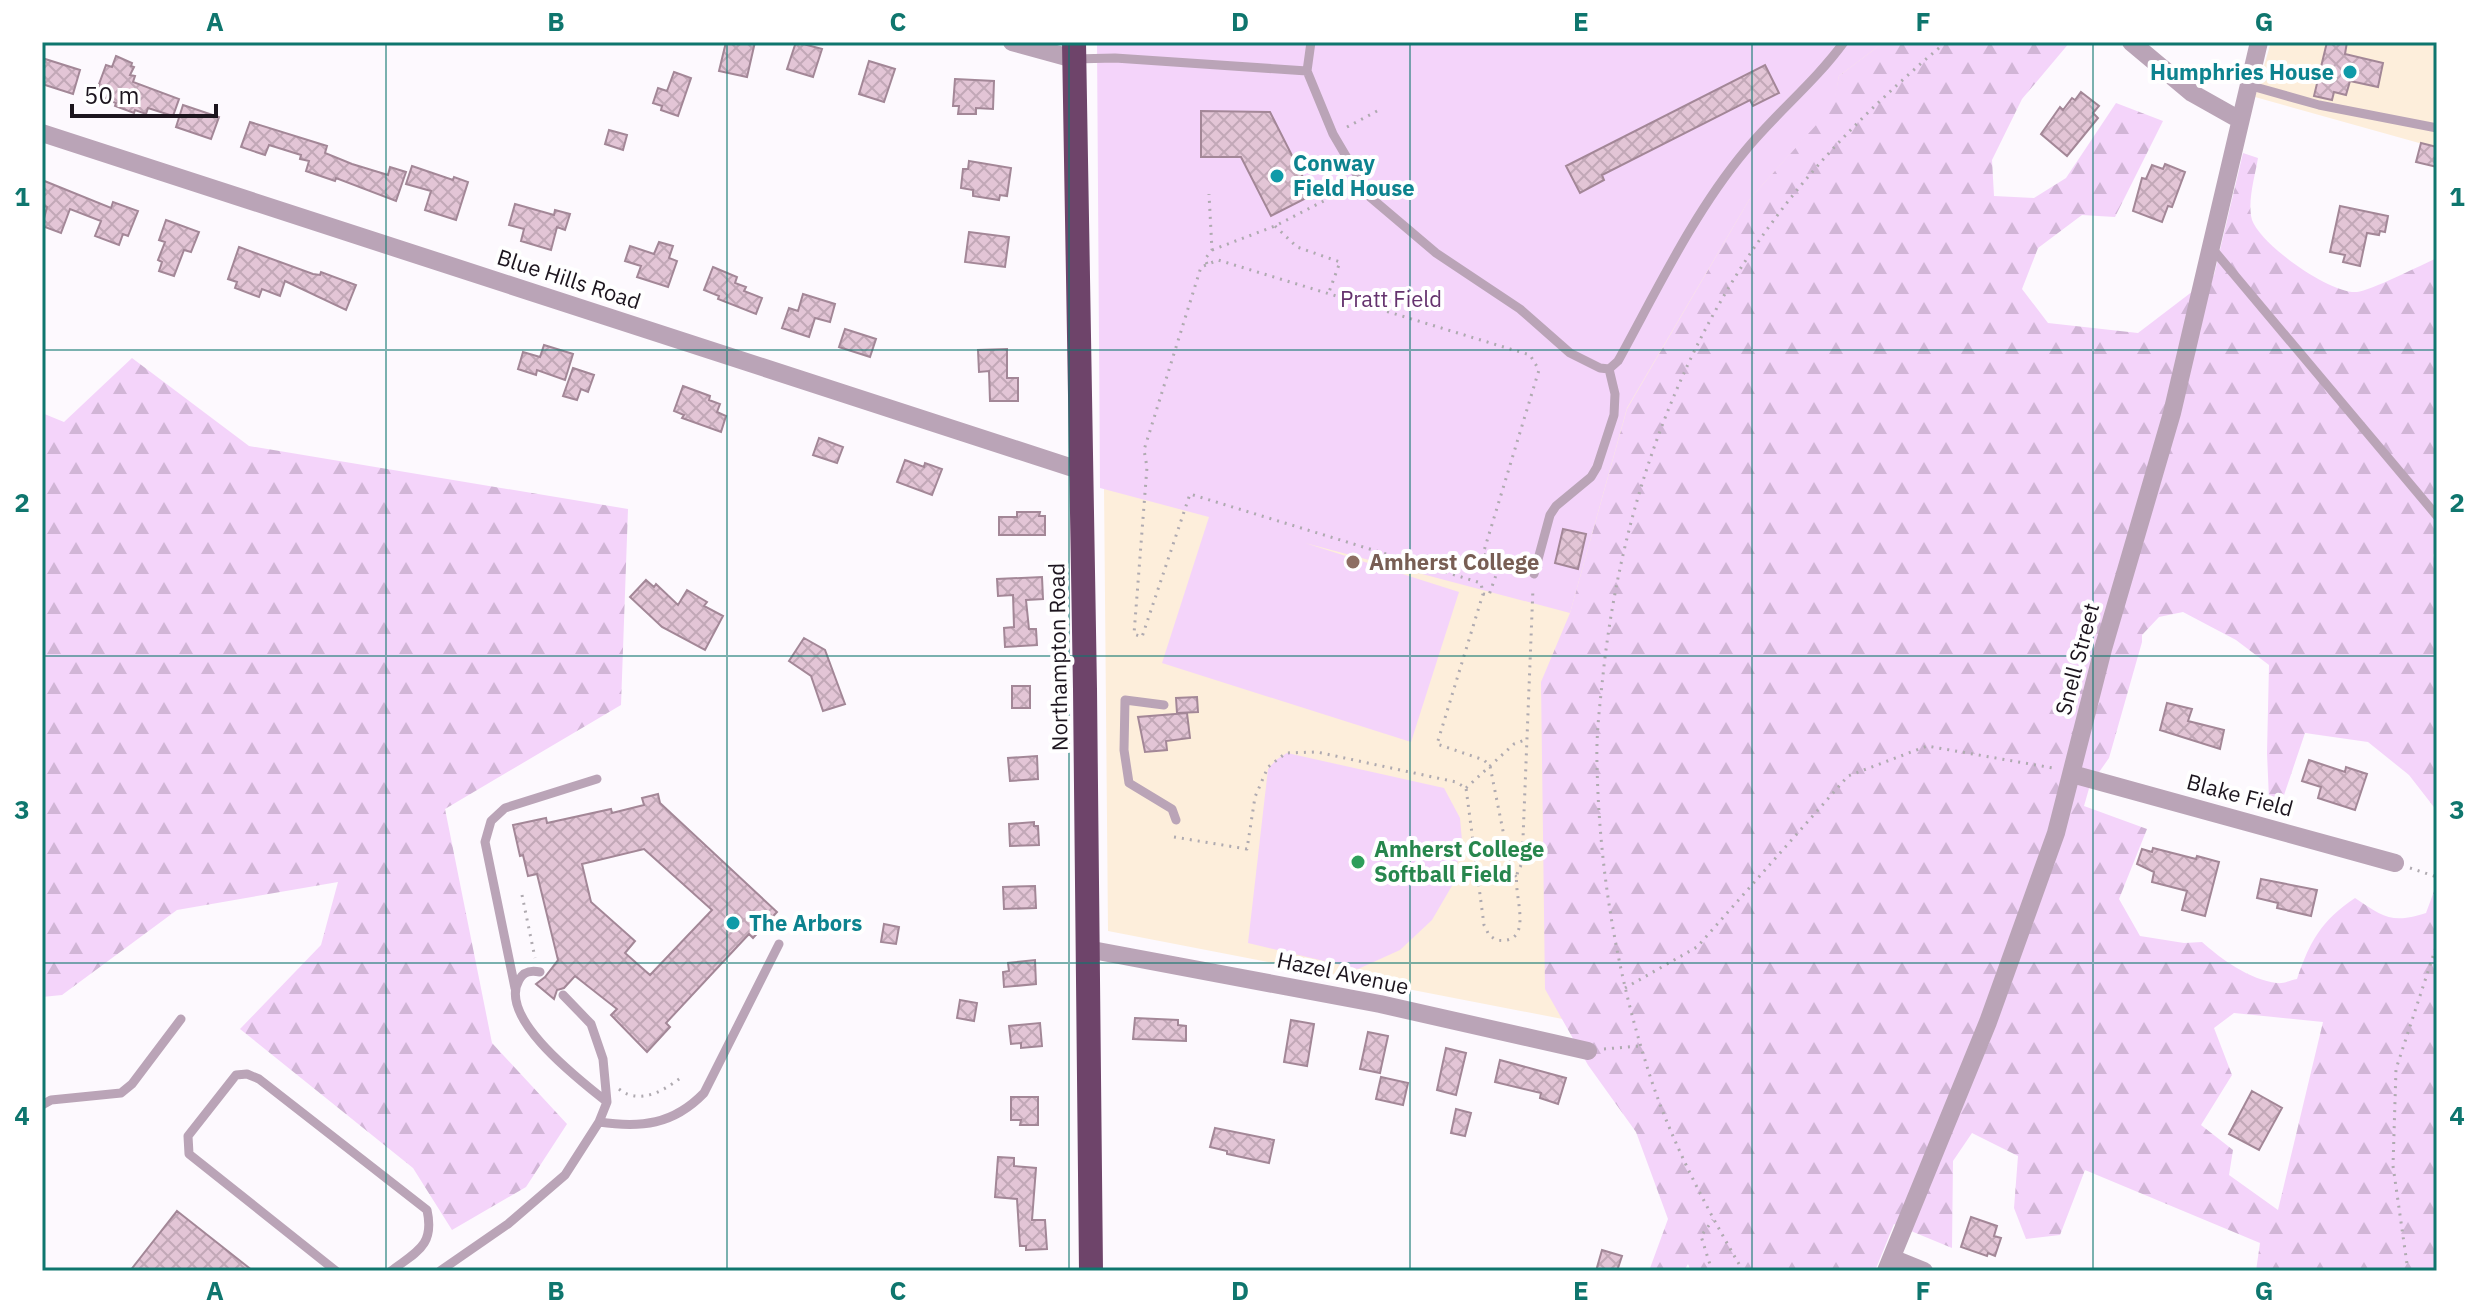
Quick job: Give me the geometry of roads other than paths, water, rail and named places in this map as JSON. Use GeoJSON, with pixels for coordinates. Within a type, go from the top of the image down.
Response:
{"type":"FeatureCollection","features":[{"type":"Feature","properties":{"kind":"highway","name":"Northampton Road"},"geometry":{"type":"LineString","coordinates":[[1074,50],[1091,1271]]}},
{"type":"Feature","properties":{"kind":"street"},"geometry":{"type":"LineString","coordinates":[[1012,42],[1074,50]]}},
{"type":"Feature","properties":{"kind":"street"},"geometry":{"type":"LineString","coordinates":[[2131,42],[2192,93],[2240,120]]}},
{"type":"Feature","properties":{"kind":"street","name":"Snell Street"},"geometry":{"type":"LineString","coordinates":[[1889,1264],[2011,961],[2056,833],[2103,649],[2172,413],[2259,42]]}},
{"type":"Feature","properties":{"kind":"street","name":"Blue Hills Road"},"geometry":{"type":"LineString","coordinates":[[42,133],[1082,471]]}},
{"type":"Feature","properties":{"kind":"street","name":"Blake Field"},"geometry":{"type":"LineString","coordinates":[[2072,773],[2395,863]]}},
{"type":"Feature","properties":{"kind":"street","name":"Hazel Avenue"},"geometry":{"type":"LineString","coordinates":[[1087,949],[1380,1004],[1588,1051]]}},
{"type":"Feature","properties":{"kind":"street"},"geometry":{"type":"LineString","coordinates":[[1889,1264],[1924,1271]]}},
{"type":"Feature","properties":{"kind":"lane"},"geometry":{"type":"LineString","coordinates":[[1311,42],[1307,71],[1333,134],[1370,197],[1436,253],[1520,309],[1570,353],[1600,368],[1609,369],[1618,361],[1671,264],[1722,181],[1744,151],[1826,67],[1844,42]]}},
{"type":"Feature","properties":{"kind":"lane"},"geometry":{"type":"LineString","coordinates":[[1074,50],[1115,58],[1307,71]]}},
{"type":"Feature","properties":{"kind":"lane"},"geometry":{"type":"LineString","coordinates":[[2248,85],[2319,105],[2437,128]]}},
{"type":"Feature","properties":{"kind":"lane"},"geometry":{"type":"LineString","coordinates":[[2211,247],[2437,516]]}},
{"type":"Feature","properties":{"kind":"lane"},"geometry":{"type":"LineString","coordinates":[[1534,574],[1550,515],[1556,506],[1591,477],[1597,467],[1614,415],[1615,394],[1609,369]]}},
{"type":"Feature","properties":{"kind":"lane"},"geometry":{"type":"LineString","coordinates":[[1164,705],[1125,700],[1126,767],[1129,783],[1172,809],[1176,820]]}},
{"type":"Feature","properties":{"kind":"lane"},"geometry":{"type":"LineString","coordinates":[[597,779],[505,808],[491,821],[485,842],[518,1006],[531,1032],[562,1065],[607,1102]]}},
{"type":"Feature","properties":{"kind":"lane"},"geometry":{"type":"LineString","coordinates":[[599,1122],[630,1126],[663,1120],[687,1110],[704,1093],[779,944]]}},
{"type":"Feature","properties":{"kind":"lane"},"geometry":{"type":"LineString","coordinates":[[515,988],[522,975],[538,968]]}},
{"type":"Feature","properties":{"kind":"lane"},"geometry":{"type":"LineString","coordinates":[[440,1271],[508,1224],[565,1175],[599,1122],[607,1102],[603,1059],[591,1024],[563,995]]}},
{"type":"Feature","properties":{"kind":"lane"},"geometry":{"type":"LineString","coordinates":[[42,1105],[51,1100],[121,1093],[132,1084],[181,1019]]}},
{"type":"Feature","properties":{"kind":"lane"},"geometry":{"type":"LineString","coordinates":[[336,1271],[189,1154],[188,1136],[236,1075],[247,1074],[259,1079],[427,1210],[431,1228],[424,1246],[391,1271]]}},
{"type":"Feature","properties":{"kind":"place","name":"Humphries House"},"geometry":{"type":"Point","coordinates":[2350,72]}},
{"type":"Feature","properties":{"kind":"place","name":"Conway Field House"},"geometry":{"type":"Point","coordinates":[1277,176]}},
{"type":"Feature","properties":{"kind":"place","name":"Amherst College"},"geometry":{"type":"Point","coordinates":[1353,562]}},
{"type":"Feature","properties":{"kind":"place","name":"Amherst College Softball Field"},"geometry":{"type":"Point","coordinates":[1358,862]}},
{"type":"Feature","properties":{"kind":"place","name":"The Arbors"},"geometry":{"type":"Point","coordinates":[733,923]}},
{"type":"Feature","properties":{"kind":"park label","name":"Pratt Field"},"geometry":{"type":"Point","coordinates":[1391,299]}}]}
